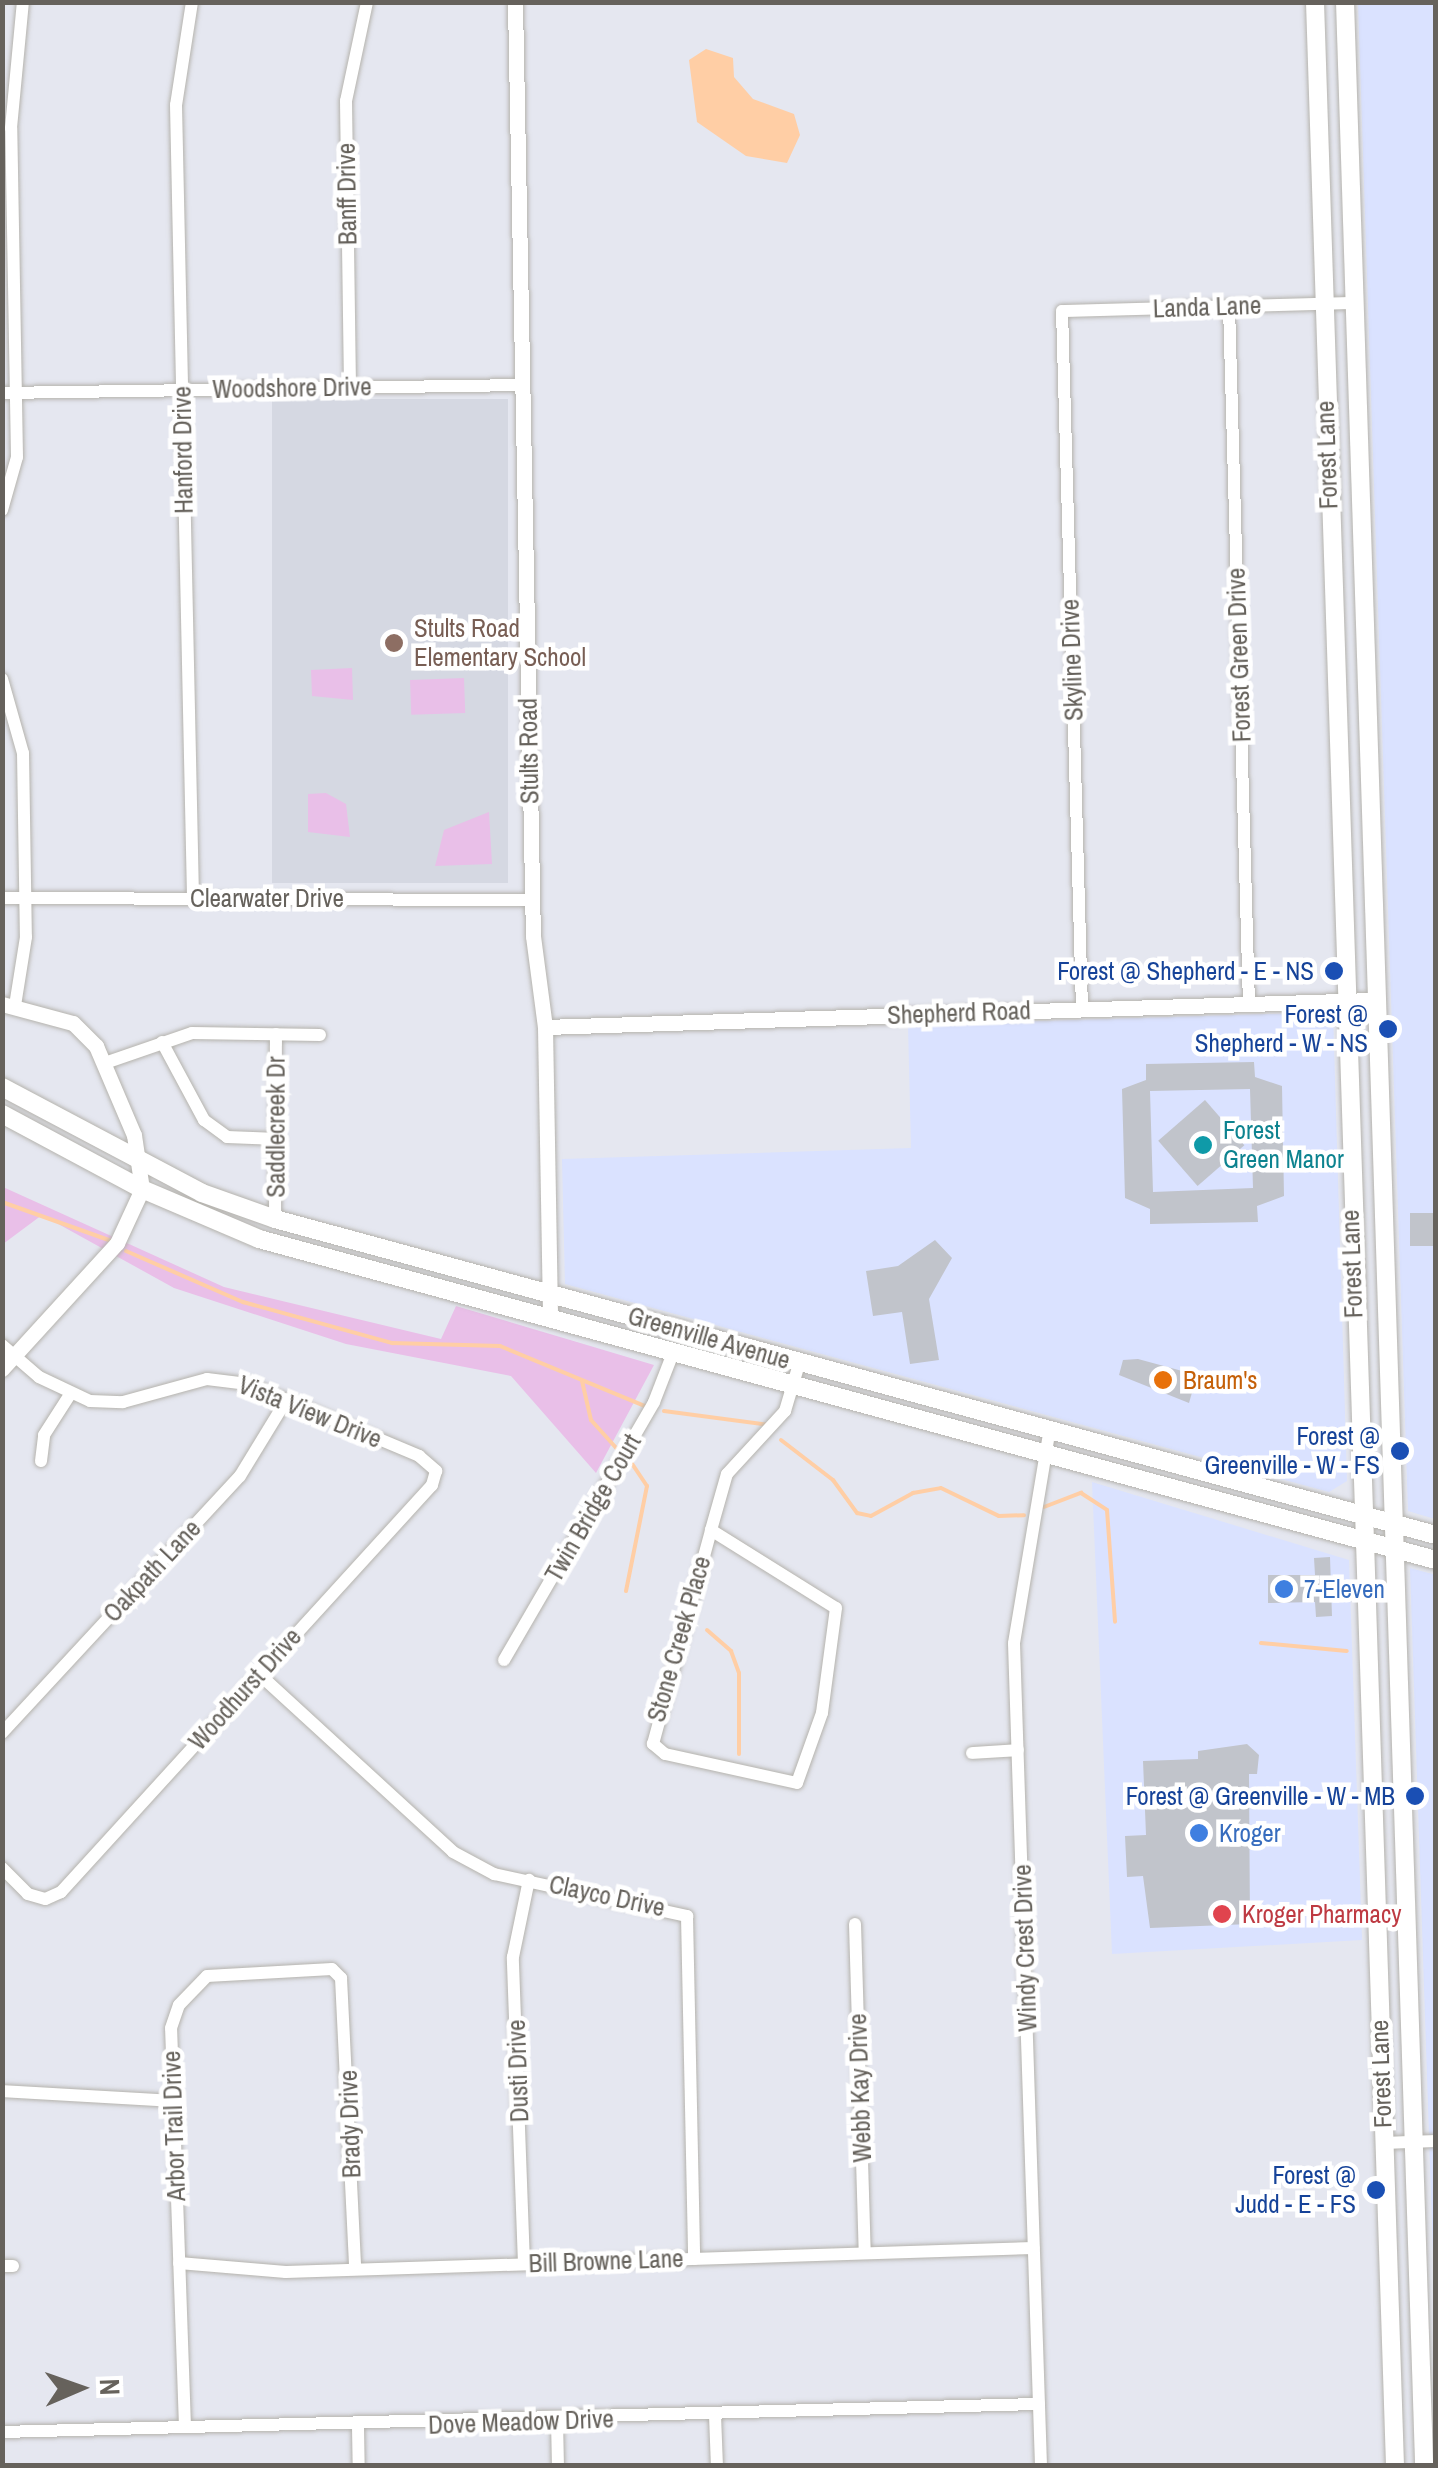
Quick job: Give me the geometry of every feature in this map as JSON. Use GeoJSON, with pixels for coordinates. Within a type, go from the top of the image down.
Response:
{"type":"FeatureCollection","features":[{"type":"Feature","properties":{"kind":"main road","name":"Forest Lane"},"geometry":{"type":"LineString","coordinates":[[1315,2],[1355,1365],[1395,2466]]}},
{"type":"Feature","properties":{"kind":"main road","name":"Forest Lane"},"geometry":{"type":"LineString","coordinates":[[1345,2],[1373,1000],[1424,2466]]}},
{"type":"Feature","properties":{"kind":"main road"},"geometry":{"type":"LineString","coordinates":[[1328,493],[1358,491]]}},
{"type":"Feature","properties":{"kind":"main road"},"geometry":{"type":"LineString","coordinates":[[1339,870],[1370,869]]}},
{"type":"Feature","properties":{"kind":"main road","name":"Greenville Avenue"},"geometry":{"type":"LineString","coordinates":[[2,1088],[202,1194],[549,1295],[1045,1456],[1436,1560]]}},
{"type":"Feature","properties":{"kind":"main road","name":"Greenville Avenue"},"geometry":{"type":"LineString","coordinates":[[2,1114],[142,1189],[259,1239],[673,1353],[796,1373],[1048,1433],[1436,1534]]}},
{"type":"Feature","properties":{"kind":"main road"},"geometry":{"type":"LineString","coordinates":[[1350,1202],[1380,1201]]}},
{"type":"Feature","properties":{"kind":"main road"},"geometry":{"type":"LineString","coordinates":[[1355,1365],[1386,1365]]}},
{"type":"Feature","properties":{"kind":"main road"},"geometry":{"type":"LineString","coordinates":[[1142,1482],[1154,1473],[1202,1483],[1222,1478]]}},
{"type":"Feature","properties":{"kind":"main road"},"geometry":{"type":"LineString","coordinates":[[1369,1719],[1398,1708]]}},
{"type":"Feature","properties":{"kind":"main road"},"geometry":{"type":"LineString","coordinates":[[1374,1859],[1403,1857]]}},
{"type":"Feature","properties":{"kind":"main road"},"geometry":{"type":"LineString","coordinates":[[1378,1988],[1408,1987]]}},
{"type":"Feature","properties":{"kind":"main road"},"geometry":{"type":"LineString","coordinates":[[1393,2407],[1422,2405]]}},
{"type":"Feature","properties":{"kind":"street"},"geometry":{"type":"LineString","coordinates":[[2,510],[17,457],[9,393],[11,112],[22,2]]}},
{"type":"Feature","properties":{"kind":"street","name":"Hanford Drive"},"geometry":{"type":"LineString","coordinates":[[192,2],[176,105],[193,898]]}},
{"type":"Feature","properties":{"kind":"street","name":"Banff Drive"},"geometry":{"type":"LineString","coordinates":[[350,387],[346,102],[366,2]]}},
{"type":"Feature","properties":{"kind":"street","name":"Stults Road"},"geometry":{"type":"LineString","coordinates":[[515,2],[532,900],[545,1027],[550,1319]]}},
{"type":"Feature","properties":{"kind":"street","name":"Landa Lane"},"geometry":{"type":"LineString","coordinates":[[1062,310],[1353,304]]}},
{"type":"Feature","properties":{"kind":"street","name":"Forest Green Drive"},"geometry":{"type":"LineString","coordinates":[[1229,306],[1249,1003]]}},
{"type":"Feature","properties":{"kind":"street","name":"Skyline Drive"},"geometry":{"type":"LineString","coordinates":[[1062,310],[1082,1009]]}},
{"type":"Feature","properties":{"kind":"street","name":"Woodshore Drive"},"geometry":{"type":"LineString","coordinates":[[9,393],[522,384]]}},
{"type":"Feature","properties":{"kind":"street"},"geometry":{"type":"LineString","coordinates":[[2,679],[23,753],[27,899],[9,1005],[73,1023],[105,1063],[140,1160],[142,1189],[116,1243],[8,1350],[2,1369]]}},
{"type":"Feature","properties":{"kind":"street","name":"Clearwater Drive"},"geometry":{"type":"LineString","coordinates":[[2,898],[532,900]]}},
{"type":"Feature","properties":{"kind":"street","name":"Shepherd Road"},"geometry":{"type":"LineString","coordinates":[[545,1027],[1373,1000]]}},
{"type":"Feature","properties":{"kind":"street"},"geometry":{"type":"LineString","coordinates":[[105,1063],[192,1033],[320,1035]]}},
{"type":"Feature","properties":{"kind":"street","name":"Saddlecreek Dr"},"geometry":{"type":"LineString","coordinates":[[275,1218],[276,1034]]}},
{"type":"Feature","properties":{"kind":"street"},"geometry":{"type":"LineString","coordinates":[[162,1042],[204,1120],[227,1137],[278,1139]]}},
{"type":"Feature","properties":{"kind":"street","name":"Vista View Drive"},"geometry":{"type":"LineString","coordinates":[[8,1350],[70,1396],[123,1402],[208,1379],[288,1399],[436,1471]]}},
{"type":"Feature","properties":{"kind":"street","name":"Twin Bridge Court"},"geometry":{"type":"LineString","coordinates":[[504,1660],[654,1402],[673,1353]]}},
{"type":"Feature","properties":{"kind":"street","name":"Stone Creek Place"},"geometry":{"type":"LineString","coordinates":[[711,1530],[836,1608],[822,1713],[797,1783],[681,1758],[653,1744],[711,1530],[727,1474],[778,1421],[796,1373]]}},
{"type":"Feature","properties":{"kind":"street"},"geometry":{"type":"LineString","coordinates":[[41,1462],[44,1435],[70,1396]]}},
{"type":"Feature","properties":{"kind":"street","name":"Oakpath Lane"},"geometry":{"type":"LineString","coordinates":[[2,1733],[240,1476],[288,1399]]}},
{"type":"Feature","properties":{"kind":"street","name":"Windy Crest Drive"},"geometry":{"type":"LineString","coordinates":[[1041,2466],[1014,1643],[1048,1433]]}},
{"type":"Feature","properties":{"kind":"street","name":"Woodhurst Drive"},"geometry":{"type":"LineString","coordinates":[[2,1868],[45,1900],[61,1892],[432,1486],[436,1471]]}},
{"type":"Feature","properties":{"kind":"street","name":"Clayco Drive"},"geometry":{"type":"LineString","coordinates":[[259,1674],[453,1852],[494,1874],[686,1916],[694,2258]]}},
{"type":"Feature","properties":{"kind":"street"},"geometry":{"type":"LineString","coordinates":[[972,1753],[1018,1750]]}},
{"type":"Feature","properties":{"kind":"street","name":"Dusti Drive"},"geometry":{"type":"LineString","coordinates":[[524,2264],[513,1958],[529,1880]]}},
{"type":"Feature","properties":{"kind":"street","name":"Webb Kay Drive"},"geometry":{"type":"LineString","coordinates":[[855,1924],[865,2252]]}},
{"type":"Feature","properties":{"kind":"street","name":"Arbor Trail Drive"},"geometry":{"type":"LineString","coordinates":[[185,2426],[170,2028],[179,2005],[206,1976],[332,1970],[341,1978]]}},
{"type":"Feature","properties":{"kind":"street","name":"Brady Drive"},"geometry":{"type":"LineString","coordinates":[[341,1978],[355,2270]]}},
{"type":"Feature","properties":{"kind":"street"},"geometry":{"type":"LineString","coordinates":[[2,2091],[173,2101]]}},
{"type":"Feature","properties":{"kind":"street"},"geometry":{"type":"LineString","coordinates":[[1383,2143],[1436,2141]]}},
{"type":"Feature","properties":{"kind":"street","name":"Bill Browne Lane"},"geometry":{"type":"LineString","coordinates":[[179,2263],[355,2270],[1034,2248]]}},
{"type":"Feature","properties":{"kind":"street","name":"Dove Meadow Drive"},"geometry":{"type":"LineString","coordinates":[[2,2432],[185,2426],[358,2427],[1039,2404]]}},
{"type":"Feature","properties":{"kind":"street"},"geometry":{"type":"LineString","coordinates":[[715,2415],[717,2466]]}},
{"type":"Feature","properties":{"kind":"street"},"geometry":{"type":"LineString","coordinates":[[557,2420],[558,2466]]}},
{"type":"Feature","properties":{"kind":"street"},"geometry":{"type":"LineString","coordinates":[[358,2427],[359,2466]]}},
{"type":"Feature","properties":{"kind":"shaded area"},"geometry":{"type":"Polygon","coordinates":[[[1358,3],[1435,3],[1435,1519],[1408,1511],[1358,3]]]}},
{"type":"Feature","properties":{"kind":"shaded area"},"geometry":{"type":"Polygon","coordinates":[[[706,49],[733,58],[734,77],[753,99],[794,114],[800,135],[787,163],[746,156],[697,122],[689,60],[706,49]]]}},
{"type":"Feature","properties":{"kind":"shaded area","name":"Stults Road Elementary School"},"geometry":{"type":"Polygon","coordinates":[[[272,399],[508,399],[508,883],[272,883],[272,399]]]}},
{"type":"Feature","properties":{"kind":"shaded area"},"geometry":{"type":"Polygon","coordinates":[[[352,668],[353,700],[312,696],[311,670],[352,668]]]}},
{"type":"Feature","properties":{"kind":"shaded area"},"geometry":{"type":"Polygon","coordinates":[[[464,678],[465,713],[411,715],[410,680],[464,678]]]}},
{"type":"Feature","properties":{"kind":"shaded area"},"geometry":{"type":"Polygon","coordinates":[[[326,793],[346,804],[350,837],[308,832],[308,794],[326,793]]]}},
{"type":"Feature","properties":{"kind":"shaded area"},"geometry":{"type":"Polygon","coordinates":[[[489,812],[492,864],[435,866],[444,830],[489,812]]]}},
{"type":"Feature","properties":{"kind":"shaded area"},"geometry":{"type":"Polygon","coordinates":[[[1333,1012],[1347,1481],[1329,1492],[565,1284],[562,1159],[911,1148],[908,1025],[1333,1012]]]}},
{"type":"Feature","properties":{"kind":"shaded area"},"geometry":{"type":"Polygon","coordinates":[[[3,1187],[224,1287],[441,1339],[456,1306],[654,1365],[596,1473],[511,1376],[346,1344],[174,1288],[42,1215],[3,1244],[3,1187]]]}},
{"type":"Feature","properties":{"kind":"shaded area"},"geometry":{"type":"Polygon","coordinates":[[[1092,1482],[1349,1560],[1362,1940],[1112,1954],[1092,1482]]]}},
{"type":"Feature","properties":{"kind":"shaded area"},"geometry":{"type":"Polygon","coordinates":[[[1410,1568],[1436,1575],[1435,2314],[1410,1568]]]}},
{"type":"Feature","properties":{"kind":"building","name":"Forest Green Manor"},"geometry":{"type":"Polygon","coordinates":[[[1254,1062],[1255,1077],[1282,1086],[1284,1196],[1257,1206],[1258,1222],[1150,1224],[1150,1209],[1125,1198],[1122,1089],[1146,1080],[1146,1064],[1254,1062]],[[1250,1089],[1150,1091],[1153,1192],[1253,1188],[1250,1089]]]}},
{"type":"Feature","properties":{"kind":"building"},"geometry":{"type":"Polygon","coordinates":[[[1205,1100],[1244,1145],[1198,1186],[1158,1141],[1205,1100]]]}},
{"type":"Feature","properties":{"kind":"building"},"geometry":{"type":"Polygon","coordinates":[[[1410,1213],[1436,1213],[1436,1246],[1410,1246],[1410,1213]]]}},
{"type":"Feature","properties":{"kind":"building"},"geometry":{"type":"Polygon","coordinates":[[[935,1240],[952,1258],[929,1299],[939,1360],[910,1364],[902,1312],[873,1316],[866,1271],[898,1266],[935,1240]]]}},
{"type":"Feature","properties":{"kind":"building","name":"Braum's"},"geometry":{"type":"Polygon","coordinates":[[[1138,1359],[1197,1375],[1189,1403],[1119,1375],[1123,1360],[1138,1359]]]}},
{"type":"Feature","properties":{"kind":"building"},"geometry":{"type":"Polygon","coordinates":[[[1330,1557],[1332,1616],[1316,1617],[1315,1602],[1268,1603],[1268,1575],[1315,1575],[1314,1558],[1330,1557]]]}},
{"type":"Feature","properties":{"kind":"building","name":"Kroger"},"geometry":{"type":"Polygon","coordinates":[[[1247,1744],[1259,1755],[1257,1774],[1249,1774],[1250,1924],[1150,1928],[1143,1876],[1127,1877],[1125,1836],[1146,1835],[1143,1761],[1198,1759],[1198,1751],[1247,1744]]]}},
{"type":"Feature","properties":{"kind":"waterway"},"geometry":{"type":"LineString","coordinates":[[2,1202],[109,1240]]}},
{"type":"Feature","properties":{"kind":"waterway"},"geometry":{"type":"LineString","coordinates":[[126,1251],[243,1302],[392,1343],[500,1346],[645,1406]]}},
{"type":"Feature","properties":{"kind":"waterway"},"geometry":{"type":"LineString","coordinates":[[582,1381],[591,1420],[617,1449]]}},
{"type":"Feature","properties":{"kind":"waterway"},"geometry":{"type":"LineString","coordinates":[[664,1411],[769,1425]]}},
{"type":"Feature","properties":{"kind":"waterway"},"geometry":{"type":"LineString","coordinates":[[781,1440],[833,1480],[857,1513],[871,1516],[913,1493],[941,1488],[999,1516],[1024,1515]]}},
{"type":"Feature","properties":{"kind":"waterway"},"geometry":{"type":"LineString","coordinates":[[626,1591],[647,1486],[631,1462]]}},
{"type":"Feature","properties":{"kind":"waterway"},"geometry":{"type":"LineString","coordinates":[[1044,1507],[1081,1493],[1107,1510],[1115,1622]]}},
{"type":"Feature","properties":{"kind":"waterway"},"geometry":{"type":"LineString","coordinates":[[707,1630],[731,1651],[739,1673],[739,1754]]}},
{"type":"Feature","properties":{"kind":"waterway"},"geometry":{"type":"LineString","coordinates":[[1261,1643],[1347,1651]]}},
{"type":"Feature","properties":{"kind":"place","name":"Stults Road Elementary School"},"geometry":{"type":"Point","coordinates":[394,643]}},
{"type":"Feature","properties":{"kind":"place","name":"Forest @ Shepherd - E - NS"},"geometry":{"type":"Point","coordinates":[1334,971]}},
{"type":"Feature","properties":{"kind":"place","name":"Forest @ Shepherd - W - NS"},"geometry":{"type":"Point","coordinates":[1388,1029]}},
{"type":"Feature","properties":{"kind":"place","name":"Forest Green Manor"},"geometry":{"type":"Point","coordinates":[1203,1145]}},
{"type":"Feature","properties":{"kind":"place","name":"Braum's"},"geometry":{"type":"Point","coordinates":[1163,1380]}},
{"type":"Feature","properties":{"kind":"place","name":"Forest @ Greenville - W - FS"},"geometry":{"type":"Point","coordinates":[1400,1451]}},
{"type":"Feature","properties":{"kind":"place","name":"7-Eleven"},"geometry":{"type":"Point","coordinates":[1284,1589]}},
{"type":"Feature","properties":{"kind":"place","name":"Forest @ Greenville - W - MB"},"geometry":{"type":"Point","coordinates":[1415,1796]}},
{"type":"Feature","properties":{"kind":"place","name":"Kroger"},"geometry":{"type":"Point","coordinates":[1199,1833]}},
{"type":"Feature","properties":{"kind":"place","name":"Kroger Pharmacy"},"geometry":{"type":"Point","coordinates":[1222,1914]}},
{"type":"Feature","properties":{"kind":"place","name":"Forest @ Judd - E - FS"},"geometry":{"type":"Point","coordinates":[1376,2190]}}]}
